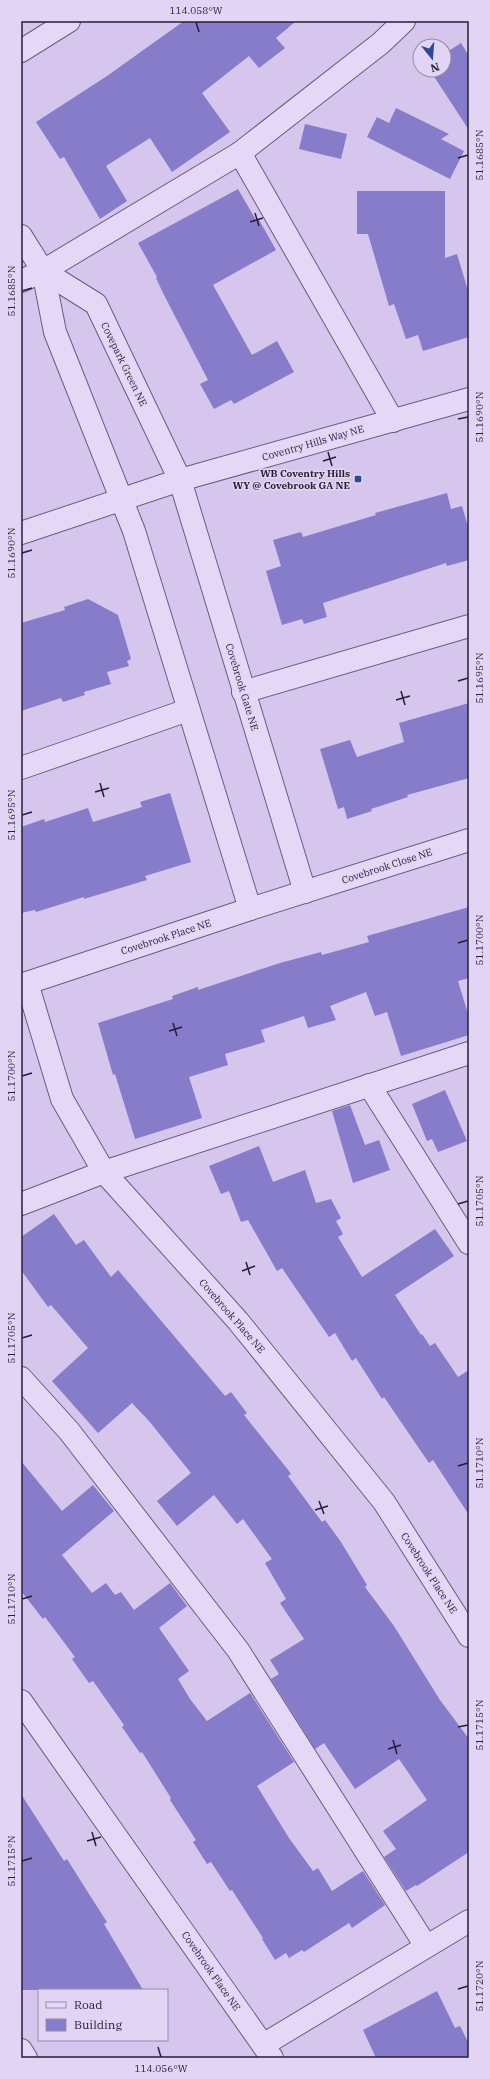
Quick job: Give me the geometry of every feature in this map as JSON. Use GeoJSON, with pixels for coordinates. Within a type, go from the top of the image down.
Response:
{"type":"FeatureCollection","features":[{"type":"Feature","properties":{"kind":"street"},"geometry":{"type":"LineString","coordinates":[[21,51],[69,21]]}},
{"type":"Feature","properties":{"kind":"street"},"geometry":{"type":"LineString","coordinates":[[21,281],[43,271],[240,153],[380,43],[404,21]]}},
{"type":"Feature","properties":{"kind":"street"},"geometry":{"type":"LineString","coordinates":[[240,153],[393,421]]}},
{"type":"Feature","properties":{"kind":"street","name":"Covepark Green NE"},"geometry":{"type":"LineString","coordinates":[[21,236],[43,271],[55,332],[121,501]]}},
{"type":"Feature","properties":{"kind":"street","name":"Covepark Green NE"},"geometry":{"type":"LineString","coordinates":[[43,271],[96,304],[180,480]]}},
{"type":"Feature","properties":{"kind":"street","name":"Coventry Hills Way NE"},"geometry":{"type":"LineString","coordinates":[[21,533],[121,501],[180,480],[469,399]]}},
{"type":"Feature","properties":{"kind":"street","name":"Covebrook Gate NE"},"geometry":{"type":"LineString","coordinates":[[180,480],[243,692],[305,892]]}},
{"type":"Feature","properties":{"kind":"street"},"geometry":{"type":"LineString","coordinates":[[121,501],[134,531],[250,909]]}},
{"type":"Feature","properties":{"kind":"street"},"geometry":{"type":"LineString","coordinates":[[243,692],[469,626]]}},
{"type":"Feature","properties":{"kind":"street"},"geometry":{"type":"LineString","coordinates":[[21,768],[188,710]]}},
{"type":"Feature","properties":{"kind":"street","name":"Covebrook Close NE"},"geometry":{"type":"LineString","coordinates":[[305,892],[469,840]]}},
{"type":"Feature","properties":{"kind":"street","name":"Covebrook Place NE"},"geometry":{"type":"LineString","coordinates":[[305,892],[24,984],[62,1099],[104,1172],[238,1321],[384,1502],[469,1636]]}},
{"type":"Feature","properties":{"kind":"street"},"geometry":{"type":"LineString","coordinates":[[21,1204],[104,1172],[469,1052]]}},
{"type":"Feature","properties":{"kind":"street"},"geometry":{"type":"LineString","coordinates":[[369,1085],[469,1243]]}},
{"type":"Feature","properties":{"kind":"street"},"geometry":{"type":"LineString","coordinates":[[21,1378],[69,1431],[238,1650],[426,1946]]}},
{"type":"Feature","properties":{"kind":"street","name":"Covebrook Place NE"},"geometry":{"type":"LineString","coordinates":[[21,1701],[269,2055],[426,1946],[469,1921]]}},
{"type":"Feature","properties":{"kind":"street"},"geometry":{"type":"LineString","coordinates":[[21,2050],[26,2058]]}},
{"type":"Feature","properties":{"kind":"building"},"geometry":{"type":"Polygon","coordinates":[[[184,21],[296,21],[276,38],[285,48],[259,68],[249,56],[202,93],[230,132],[172,172],[150,138],[106,166],[127,201],[100,219],[64,157],[60,159],[36,122],[107,76],[184,21]]]}},
{"type":"Feature","properties":{"kind":"building"},"geometry":{"type":"Polygon","coordinates":[[[461,43],[469,56],[469,130],[435,78],[452,78],[452,49],[461,43]]]}},
{"type":"Feature","properties":{"kind":"building"},"geometry":{"type":"Polygon","coordinates":[[[396,108],[449,134],[441,139],[464,151],[450,179],[367,137],[377,117],[389,123],[396,108]]]}},
{"type":"Feature","properties":{"kind":"building"},"geometry":{"type":"Polygon","coordinates":[[[305,124],[347,134],[341,159],[299,149],[305,124]]]}},
{"type":"Feature","properties":{"kind":"building"},"geometry":{"type":"Polygon","coordinates":[[[238,189],[256,220],[258,218],[276,250],[213,285],[252,355],[277,341],[294,372],[234,404],[231,400],[214,409],[200,384],[208,380],[163,293],[156,278],[157,277],[138,243],[238,189]]]}},
{"type":"Feature","properties":{"kind":"building"},"geometry":{"type":"Polygon","coordinates":[[[357,191],[445,191],[445,258],[457,254],[469,294],[469,337],[423,351],[418,335],[406,339],[394,304],[389,306],[368,234],[357,234],[357,191]]]}},
{"type":"Feature","properties":{"kind":"building"},"geometry":{"type":"Polygon","coordinates":[[[447,493],[451,509],[462,506],[469,530],[469,560],[447,566],[446,563],[323,603],[327,617],[304,624],[302,619],[282,625],[266,571],[281,566],[273,540],[301,532],[303,537],[376,515],[375,513],[447,493]]]}},
{"type":"Feature","properties":{"kind":"building"},"geometry":{"type":"Polygon","coordinates":[[[88,599],[118,615],[131,659],[127,661],[129,666],[107,672],[111,684],[84,692],[85,695],[63,702],[61,698],[21,711],[21,623],[65,610],[64,607],[88,599]]]}},
{"type":"Feature","properties":{"kind":"building"},"geometry":{"type":"Polygon","coordinates":[[[469,703],[469,778],[407,795],[408,797],[371,809],[372,811],[347,819],[344,807],[338,809],[320,749],[350,740],[357,757],[404,742],[399,723],[469,703]]]}},
{"type":"Feature","properties":{"kind":"building"},"geometry":{"type":"Polygon","coordinates":[[[170,793],[191,862],[145,876],[147,880],[84,899],[84,897],[36,912],[35,910],[21,913],[21,827],[44,819],[45,822],[88,808],[93,822],[142,807],[140,802],[170,793]]]}},
{"type":"Feature","properties":{"kind":"building"},"geometry":{"type":"Polygon","coordinates":[[[469,907],[469,978],[458,981],[469,1017],[469,1035],[401,1056],[387,1012],[375,1016],[366,992],[330,1006],[336,1020],[308,1028],[304,1016],[261,1030],[265,1042],[225,1054],[228,1065],[189,1077],[202,1118],[135,1139],[115,1074],[113,1075],[98,1023],[173,999],[172,996],[198,987],[198,990],[280,963],[321,952],[322,955],[369,942],[367,936],[469,907]]]}},
{"type":"Feature","properties":{"kind":"building"},"geometry":{"type":"Polygon","coordinates":[[[445,1090],[467,1141],[438,1152],[432,1139],[427,1141],[412,1104],[445,1090]]]}},
{"type":"Feature","properties":{"kind":"building"},"geometry":{"type":"Polygon","coordinates":[[[350,1105],[365,1145],[379,1140],[390,1170],[353,1183],[332,1111],[350,1105]]]}},
{"type":"Feature","properties":{"kind":"building"},"geometry":{"type":"Polygon","coordinates":[[[259,1146],[273,1182],[305,1170],[316,1203],[331,1199],[341,1218],[336,1221],[343,1234],[338,1237],[362,1277],[435,1229],[454,1256],[395,1295],[421,1335],[422,1334],[430,1346],[435,1343],[458,1377],[469,1370],[469,1515],[433,1460],[429,1463],[384,1397],[382,1399],[356,1358],[352,1361],[335,1333],[329,1337],[282,1268],[277,1271],[248,1220],[241,1222],[229,1191],[221,1194],[209,1166],[259,1146]]]}},
{"type":"Feature","properties":{"kind":"building"},"geometry":{"type":"Polygon","coordinates":[[[54,1214],[76,1245],[84,1240],[111,1277],[118,1270],[225,1396],[231,1392],[247,1413],[244,1415],[289,1471],[291,1474],[288,1476],[322,1522],[325,1520],[341,1542],[367,1585],[365,1587],[394,1626],[440,1700],[469,1739],[469,1852],[417,1886],[416,1885],[406,1891],[384,1857],[396,1849],[383,1831],[427,1800],[399,1759],[355,1789],[324,1743],[315,1749],[271,1679],[279,1674],[270,1660],[304,1639],[280,1603],[286,1599],[265,1563],[272,1559],[243,1519],[237,1524],[214,1495],[177,1526],[157,1501],[191,1473],[149,1421],[132,1403],[98,1433],[52,1381],[88,1348],[51,1305],[48,1307],[21,1270],[21,1237],[54,1214]]]}},
{"type":"Feature","properties":{"kind":"building"},"geometry":{"type":"Polygon","coordinates":[[[21,1461],[62,1511],[93,1485],[114,1511],[62,1555],[92,1593],[106,1583],[115,1595],[121,1592],[134,1610],[170,1583],[187,1606],[159,1628],[189,1671],[178,1679],[190,1699],[207,1721],[250,1693],[294,1762],[257,1786],[289,1838],[313,1871],[318,1868],[332,1891],[363,1871],[385,1905],[352,1928],[349,1923],[304,1952],[302,1950],[289,1958],[286,1953],[275,1960],[262,1939],[263,1938],[232,1890],[230,1891],[211,1862],[207,1864],[193,1842],[196,1840],[170,1800],[171,1798],[142,1752],[140,1753],[122,1727],[124,1725],[93,1681],[89,1683],[72,1659],[75,1657],[45,1617],[43,1619],[21,1591],[21,1461]]]}},
{"type":"Feature","properties":{"kind":"building"},"geometry":{"type":"Polygon","coordinates":[[[21,1794],[64,1861],[67,1859],[107,1922],[104,1924],[142,1989],[21,1990],[21,1794]]]}},
{"type":"Feature","properties":{"kind":"building"},"geometry":{"type":"Polygon","coordinates":[[[437,1991],[455,2028],[460,2026],[469,2044],[469,2058],[376,2058],[363,2030],[437,1991]]]}},
{"type":"Feature","properties":{"kind":"place","name":"WB Coventry Hills WY @ Covebrook GA NE"},"geometry":{"type":"Point","coordinates":[358,479]}}]}
